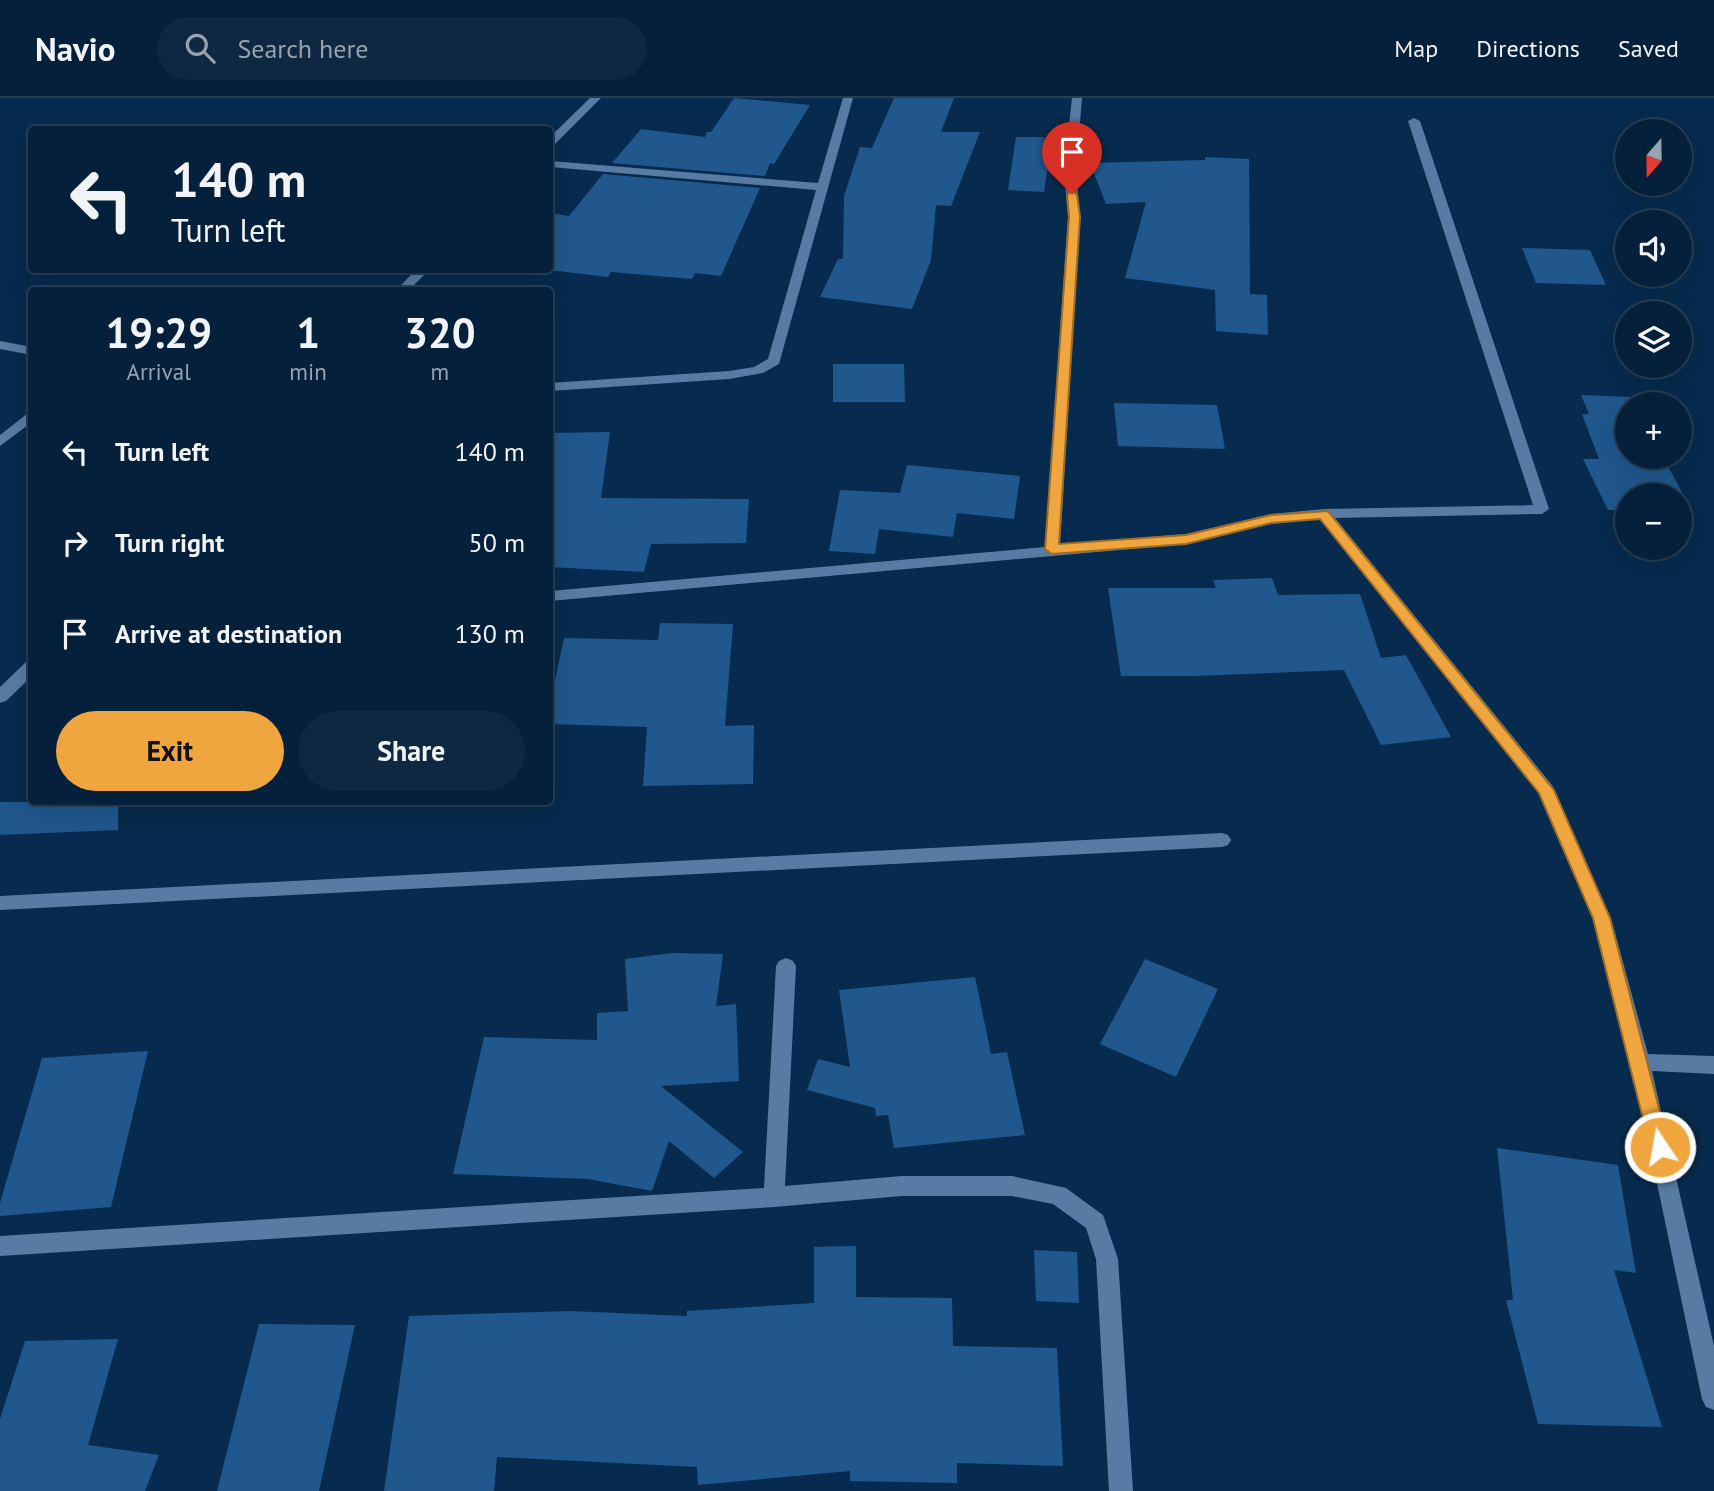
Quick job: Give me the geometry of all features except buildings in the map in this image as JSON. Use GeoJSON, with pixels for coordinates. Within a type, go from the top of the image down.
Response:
{"type":"FeatureCollection","features":[{"type":"Feature","properties":{"kind":"street"},"geometry":{"type":"LineString","coordinates":[[553,140],[596,98]]}},
{"type":"Feature","properties":{"kind":"street"},"geometry":{"type":"LineString","coordinates":[[553,387],[729,375],[769,366],[777,355],[848,98]]}},
{"type":"Feature","properties":{"kind":"street"},"geometry":{"type":"LineString","coordinates":[[1052,549],[1074,217],[1070,171],[1077,98]]}},
{"type":"Feature","properties":{"kind":"street"},"geometry":{"type":"LineString","coordinates":[[553,596],[1186,539],[1271,519],[1324,514],[1542,509],[1414,121]]}},
{"type":"Feature","properties":{"kind":"street"},"geometry":{"type":"LineString","coordinates":[[553,164],[823,187]]}},
{"type":"Feature","properties":{"kind":"street"},"geometry":{"type":"LineString","coordinates":[[405,287],[420,273]]}},
{"type":"Feature","properties":{"kind":"street"},"geometry":{"type":"LineString","coordinates":[[0,345],[28,350]]}},
{"type":"Feature","properties":{"kind":"street"},"geometry":{"type":"LineString","coordinates":[[0,442],[28,418]]}},
{"type":"Feature","properties":{"kind":"street"},"geometry":{"type":"LineString","coordinates":[[1324,514],[1546,790],[1602,918],[1639,1062],[1714,1399]]}},
{"type":"Feature","properties":{"kind":"street"},"geometry":{"type":"LineString","coordinates":[[0,697],[28,670]]}},
{"type":"Feature","properties":{"kind":"street"},"geometry":{"type":"LineString","coordinates":[[0,903],[1222,840]]}},
{"type":"Feature","properties":{"kind":"street"},"geometry":{"type":"LineString","coordinates":[[774,1197],[786,966]]}},
{"type":"Feature","properties":{"kind":"street"},"geometry":{"type":"LineString","coordinates":[[1639,1062],[1714,1065]]}},
{"type":"Feature","properties":{"kind":"street"},"geometry":{"type":"LineString","coordinates":[[0,1246],[774,1197],[902,1185],[1012,1186],[1058,1195],[1095,1222],[1107,1259],[1121,1491]]}},
{"type":"Feature","properties":{"kind":"route"},"geometry":{"type":"LineString","coordinates":[[1072,194],[1074,217],[1052,549],[1186,539],[1271,519],[1324,514],[1546,790],[1602,918],[1660,1147]]}}]}
